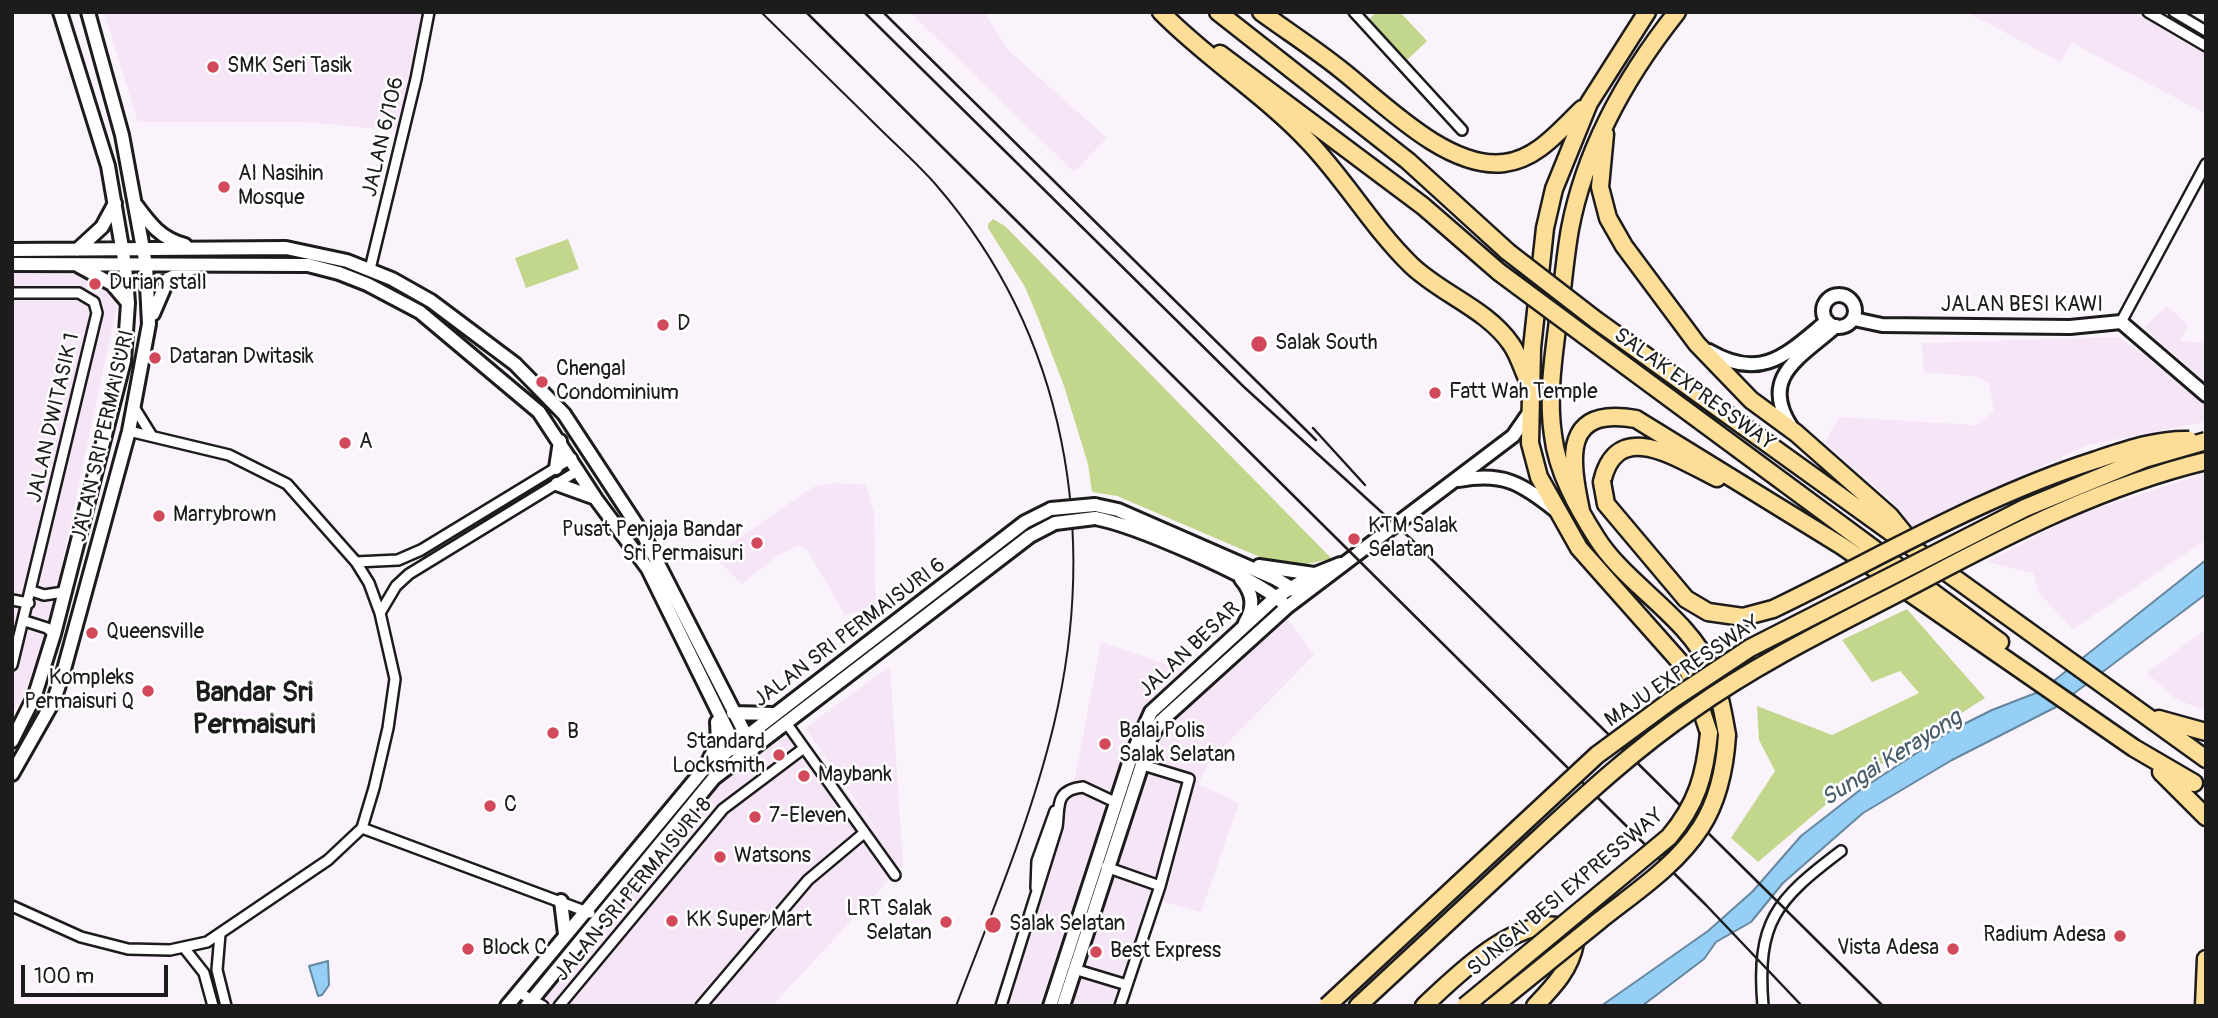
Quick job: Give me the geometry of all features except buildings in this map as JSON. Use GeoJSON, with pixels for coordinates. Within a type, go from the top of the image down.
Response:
{"type":"FeatureCollection","features":[{"type":"Feature","properties":{"kind":"highway","name":"SALAK EXPRESSWAY"},"geometry":{"type":"LineString","coordinates":[[1163,12],[1423,206],[1499,272],[2200,788]]}},
{"type":"Feature","properties":{"kind":"highway"},"geometry":{"type":"LineString","coordinates":[[1163,12],[1194,46],[1309,142],[1354,193],[1399,254],[1422,276],[1498,329],[1513,346],[1530,385]]}},
{"type":"Feature","properties":{"kind":"highway","name":"SALAK EXPRESSWAY"},"geometry":{"type":"LineString","coordinates":[[1218,12],[1408,161],[1508,252],[1595,320],[2206,759]]}},
{"type":"Feature","properties":{"kind":"highway"},"geometry":{"type":"LineString","coordinates":[[1261,12],[1339,68],[1409,126],[1449,150],[1474,159],[1503,163],[1533,155],[1589,103]]}},
{"type":"Feature","properties":{"kind":"highway","name":"SUNGAI BESI EXPRESSWAY"},"geometry":{"type":"LineString","coordinates":[[1465,1006],[1669,837],[1684,819],[1699,792],[1709,733],[1689,672],[1579,548],[1555,510],[1539,477],[1530,443],[1530,385],[1545,228],[1554,189],[1589,103],[1647,12]]}},
{"type":"Feature","properties":{"kind":"highway","name":"SUNGAI BESI EXPRESSWAY"},"geometry":{"type":"LineString","coordinates":[[1494,1006],[1643,887],[1681,852],[1701,827],[1716,798],[1726,762],[1725,725],[1709,666],[1681,627],[1617,564],[1597,539],[1564,478],[1553,436],[1551,396],[1570,229],[1591,154],[1607,121],[1656,39],[1677,12]]}},
{"type":"Feature","properties":{"kind":"highway"},"geometry":{"type":"LineString","coordinates":[[1607,121],[1600,187],[1608,218],[1624,246],[1697,344],[1751,400],[1796,433],[1889,516],[1918,550]]}},
{"type":"Feature","properties":{"kind":"highway"},"geometry":{"type":"LineString","coordinates":[[1581,511],[1572,464],[1573,445],[1581,430],[1595,419],[1614,415],[1636,419],[1656,429],[1917,596],[2134,748],[2200,788]]}},
{"type":"Feature","properties":{"kind":"highway"},"geometry":{"type":"LineString","coordinates":[[1755,493],[1716,478],[1652,446],[1639,445],[1619,452],[1610,461],[1602,482],[1606,504],[1686,599],[1708,611],[1743,617],[1773,609],[1972,509],[2052,474],[2131,448],[2173,440],[2206,441]]}},
{"type":"Feature","properties":{"kind":"highway","name":"MAJU EXPRESSWAY"},"geometry":{"type":"LineString","coordinates":[[1327,1006],[1597,755],[1673,699],[1751,648],[2025,508],[2144,459],[2206,441]]}},
{"type":"Feature","properties":{"kind":"highway","name":"MAJU EXPRESSWAY"},"geometry":{"type":"LineString","coordinates":[[1358,1006],[1612,770],[1692,710],[1805,642],[1990,544],[2123,486],[2206,461]]}},
{"type":"Feature","properties":{"kind":"highway"},"geometry":{"type":"LineString","coordinates":[[1878,551],[1917,596]]}},
{"type":"Feature","properties":{"kind":"highway"},"geometry":{"type":"LineString","coordinates":[[2146,716],[2206,732]]}},
{"type":"Feature","properties":{"kind":"highway"},"geometry":{"type":"LineString","coordinates":[[2134,748],[2206,817]]}},
{"type":"Feature","properties":{"kind":"highway"},"geometry":{"type":"LineString","coordinates":[[1424,1006],[1463,970],[1512,938],[1541,925],[1567,928],[1575,943],[1569,965],[1559,981],[1535,1006]]}},
{"type":"Feature","properties":{"kind":"highway"},"geometry":{"type":"LineString","coordinates":[[2204,1006],[2206,959]]}},
{"type":"Feature","properties":{"kind":"street","name":"JALAN SRI PERMAISURI"},"geometry":{"type":"LineString","coordinates":[[12,741],[35,695],[54,635],[124,361],[128,303],[125,265],[108,166],[60,12]]}},
{"type":"Feature","properties":{"kind":"street","name":"JALAN SRI PERMAISURI"},"geometry":{"type":"LineString","coordinates":[[12,774],[54,699],[64,673],[134,407],[149,324],[146,265],[122,135],[88,12]]}},
{"type":"Feature","properties":{"kind":"street","name":"JALAN 6/106"},"geometry":{"type":"LineString","coordinates":[[370,269],[416,79],[429,12]]}},
{"type":"Feature","properties":{"kind":"street"},"geometry":{"type":"LineString","coordinates":[[1354,12],[1462,130]]}},
{"type":"Feature","properties":{"kind":"street"},"geometry":{"type":"LineString","coordinates":[[1362,21],[1371,12]]}},
{"type":"Feature","properties":{"kind":"street"},"geometry":{"type":"LineString","coordinates":[[2148,12],[2206,46]]}},
{"type":"Feature","properties":{"kind":"street"},"geometry":{"type":"LineString","coordinates":[[2175,12],[2206,31]]}},
{"type":"Feature","properties":{"kind":"street"},"geometry":{"type":"LineString","coordinates":[[2121,323],[2206,164]]}},
{"type":"Feature","properties":{"kind":"street"},"geometry":{"type":"LineString","coordinates":[[76,251],[102,227],[115,202]]}},
{"type":"Feature","properties":{"kind":"street"},"geometry":{"type":"LineString","coordinates":[[134,202],[153,229],[171,242],[201,248]]}},
{"type":"Feature","properties":{"kind":"street"},"geometry":{"type":"LineString","coordinates":[[286,248],[283,258],[287,264]]}},
{"type":"Feature","properties":{"kind":"street"},"geometry":{"type":"LineString","coordinates":[[12,250],[286,248],[324,253],[370,269],[431,301],[515,364],[546,392],[580,440],[644,536],[733,713],[741,758]]}},
{"type":"Feature","properties":{"kind":"street"},"geometry":{"type":"LineString","coordinates":[[12,264],[287,264],[339,272],[420,313],[540,412],[578,462],[596,499],[648,569],[716,712],[740,741],[753,749]]}},
{"type":"Feature","properties":{"kind":"street"},"geometry":{"type":"LineString","coordinates":[[75,264],[112,284],[128,303]]}},
{"type":"Feature","properties":{"kind":"street"},"geometry":{"type":"LineString","coordinates":[[149,324],[168,279],[203,264]]}},
{"type":"Feature","properties":{"kind":"street","name":"JALAN DWITASIK 1"},"geometry":{"type":"LineString","coordinates":[[12,293],[79,293],[94,302],[97,313],[25,621],[12,665]]}},
{"type":"Feature","properties":{"kind":"street"},"geometry":{"type":"LineString","coordinates":[[1697,344],[1724,360],[1759,365],[1776,361],[1831,323],[1846,326],[1854,319],[1854,305],[1848,298],[1839,295],[1826,302],[1824,311],[1831,323]]}},
{"type":"Feature","properties":{"kind":"street","name":"JALAN BESI KAWI"},"geometry":{"type":"LineString","coordinates":[[1854,319],[1882,325],[2070,327],[2121,323],[2206,395]]}},
{"type":"Feature","properties":{"kind":"street"},"geometry":{"type":"LineString","coordinates":[[1796,433],[1782,411],[1779,385],[1787,370],[1831,323]]}},
{"type":"Feature","properties":{"kind":"street"},"geometry":{"type":"LineString","coordinates":[[502,378],[515,364]]}},
{"type":"Feature","properties":{"kind":"street"},"geometry":{"type":"LineString","coordinates":[[134,407],[153,437]]}},
{"type":"Feature","properties":{"kind":"street","name":"JALAN BESAR"},"geometry":{"type":"LineString","coordinates":[[1063,1006],[1106,867],[1151,737],[1161,721],[1287,607],[1329,576],[1340,564],[1513,436],[1529,414]]}},
{"type":"Feature","properties":{"kind":"street"},"geometry":{"type":"LineString","coordinates":[[12,906],[80,937],[128,949],[185,949],[220,934],[328,860],[362,828],[388,729],[395,679],[380,612],[369,583],[356,562],[287,484],[229,455],[128,431],[113,435],[83,519]]}},
{"type":"Feature","properties":{"kind":"street"},"geometry":{"type":"LineString","coordinates":[[380,612],[396,586],[409,573],[556,484],[578,462],[580,440]]}},
{"type":"Feature","properties":{"kind":"street"},"geometry":{"type":"LineString","coordinates":[[556,468],[561,441]]}},
{"type":"Feature","properties":{"kind":"street"},"geometry":{"type":"LineString","coordinates":[[356,562],[398,560],[421,550],[556,468],[578,462],[600,472]]}},
{"type":"Feature","properties":{"kind":"street"},"geometry":{"type":"LineString","coordinates":[[1455,480],[1479,476],[1506,478],[1555,510]]}},
{"type":"Feature","properties":{"kind":"street"},"geometry":{"type":"LineString","coordinates":[[556,484],[575,488],[596,499]]}},
{"type":"Feature","properties":{"kind":"street","name":"JALAN SRI PERMAISURI 6"},"geometry":{"type":"LineString","coordinates":[[507,1006],[703,770],[1025,522],[1051,509],[1095,512],[1119,524],[1292,586],[1301,596]]}},
{"type":"Feature","properties":{"kind":"street","name":"JALAN SRI PERMAISURI 6"},"geometry":{"type":"LineString","coordinates":[[534,1004],[599,916],[714,778],[1030,536],[1055,523],[1095,512]]}},
{"type":"Feature","properties":{"kind":"street","name":"JALAN BESAR"},"geometry":{"type":"LineString","coordinates":[[1050,1006],[1142,727],[1151,712],[1276,597],[1315,574],[1340,564]]}},
{"type":"Feature","properties":{"kind":"street"},"geometry":{"type":"LineString","coordinates":[[1241,629],[1249,617],[1252,597],[1239,569],[1315,574]]}},
{"type":"Feature","properties":{"kind":"street","name":"JALAN SRI PERMAISURI 6"},"geometry":{"type":"LineString","coordinates":[[1239,569],[1287,607]]}},
{"type":"Feature","properties":{"kind":"street"},"geometry":{"type":"LineString","coordinates":[[32,591],[44,595],[64,592]]}},
{"type":"Feature","properties":{"kind":"street"},"geometry":{"type":"LineString","coordinates":[[12,600],[29,603]]}},
{"type":"Feature","properties":{"kind":"street"},"geometry":{"type":"LineString","coordinates":[[25,621],[47,628],[54,635]]}},
{"type":"Feature","properties":{"kind":"street"},"geometry":{"type":"LineString","coordinates":[[703,770],[718,742],[716,712]]}},
{"type":"Feature","properties":{"kind":"street"},"geometry":{"type":"LineString","coordinates":[[733,713],[764,716],[778,713]]}},
{"type":"Feature","properties":{"kind":"street"},"geometry":{"type":"LineString","coordinates":[[787,724],[895,875]]}},
{"type":"Feature","properties":{"kind":"street","name":"JALAN SRI PERMAISURI 8"},"geometry":{"type":"LineString","coordinates":[[559,1006],[723,809],[804,748]]}},
{"type":"Feature","properties":{"kind":"street"},"geometry":{"type":"LineString","coordinates":[[1120,1006],[1160,886],[1189,779],[1143,765]]}},
{"type":"Feature","properties":{"kind":"street"},"geometry":{"type":"LineString","coordinates":[[1001,1006],[1057,827],[1057,807],[1067,792],[1083,787],[1117,803]]}},
{"type":"Feature","properties":{"kind":"street"},"geometry":{"type":"LineString","coordinates":[[362,828],[599,916]]}},
{"type":"Feature","properties":{"kind":"street"},"geometry":{"type":"LineString","coordinates":[[701,1006],[808,880],[864,832]]}},
{"type":"Feature","properties":{"kind":"street"},"geometry":{"type":"LineString","coordinates":[[1763,1006],[1760,973],[1763,940],[1774,911],[1805,877],[1841,851]]}},
{"type":"Feature","properties":{"kind":"street"},"geometry":{"type":"LineString","coordinates":[[1106,867],[1160,886]]}},
{"type":"Feature","properties":{"kind":"street"},"geometry":{"type":"LineString","coordinates":[[561,901],[565,934]]}},
{"type":"Feature","properties":{"kind":"street"},"geometry":{"type":"LineString","coordinates":[[220,934],[217,970],[226,1006]]}},
{"type":"Feature","properties":{"kind":"street"},"geometry":{"type":"LineString","coordinates":[[185,949],[204,973],[213,1006]]}},
{"type":"Feature","properties":{"kind":"street"},"geometry":{"type":"LineString","coordinates":[[1074,969],[1127,985]]}},
{"type":"Feature","properties":{"kind":"street"},"geometry":{"type":"LineString","coordinates":[[518,992],[534,1004]]}},
{"type":"Feature","properties":{"kind":"shaded area","name":"SMK Seri Tasik"},"geometry":{"type":"Polygon","coordinates":[[[104,12],[435,12],[409,132],[306,122],[138,122],[104,12]]]}},
{"type":"Feature","properties":{"kind":"shaded area"},"geometry":{"type":"Polygon","coordinates":[[[910,12],[984,12],[1008,50],[1107,138],[1074,172],[910,12]]]}},
{"type":"Feature","properties":{"kind":"shaded area"},"geometry":{"type":"Polygon","coordinates":[[[1967,12],[2134,12],[2206,55],[2206,114],[2072,43],[2060,62],[1967,12]]]}},
{"type":"Feature","properties":{"kind":"shaded area","name":"Dataran Dwitasik"},"geometry":{"type":"Polygon","coordinates":[[[12,273],[81,274],[107,291],[117,306],[51,615],[25,693],[12,714],[12,273]]]}},
{"type":"Feature","properties":{"kind":"shaded area"},"geometry":{"type":"Polygon","coordinates":[[[2167,306],[2188,325],[2180,341],[2206,343],[2206,383],[2144,327],[2167,306]]]}},
{"type":"Feature","properties":{"kind":"shaded area"},"geometry":{"type":"Polygon","coordinates":[[[2119,337],[2206,403],[2206,422],[2087,445],[1913,528],[1894,503],[1825,443],[1839,417],[1976,425],[1994,412],[1989,383],[1978,377],[1924,372],[1922,343],[2119,337]]]}},
{"type":"Feature","properties":{"kind":"shaded area"},"geometry":{"type":"Polygon","coordinates":[[[2206,473],[2206,540],[2073,629],[2039,593],[2033,573],[1988,562],[2074,516],[2206,473]]]}},
{"type":"Feature","properties":{"kind":"shaded area"},"geometry":{"type":"Polygon","coordinates":[[[837,483],[866,485],[874,513],[876,608],[845,615],[806,548],[797,546],[777,556],[742,584],[713,556],[813,487],[837,483]]]}},
{"type":"Feature","properties":{"kind":"shaded area"},"geometry":{"type":"Polygon","coordinates":[[[1284,615],[1314,655],[1210,761],[1198,784],[1239,803],[1201,912],[1160,901],[1126,1006],[1006,1006],[1075,777],[1101,642],[1180,669],[1205,684],[1284,615]]]}},
{"type":"Feature","properties":{"kind":"shaded area"},"geometry":{"type":"Polygon","coordinates":[[[2206,629],[2206,711],[2176,699],[2147,673],[2206,629]]]}},
{"type":"Feature","properties":{"kind":"shaded area"},"geometry":{"type":"Polygon","coordinates":[[[890,666],[903,865],[772,1006],[533,1006],[713,791],[742,766],[799,729],[885,842],[805,728],[890,666]]]}},
{"type":"Feature","properties":{"kind":"green space"},"geometry":{"type":"Polygon","coordinates":[[[1376,12],[1400,12],[1427,41],[1406,61],[1368,21],[1376,12]]]}},
{"type":"Feature","properties":{"kind":"green space"},"geometry":{"type":"Polygon","coordinates":[[[993,219],[1005,226],[1332,559],[1295,566],[1269,561],[1117,496],[1092,492],[1088,464],[1064,386],[1025,287],[988,228],[993,219]]]}},
{"type":"Feature","properties":{"kind":"green space"},"geometry":{"type":"Polygon","coordinates":[[[568,239],[579,269],[526,288],[515,258],[568,239]]]}},
{"type":"Feature","properties":{"kind":"green space"},"geometry":{"type":"Polygon","coordinates":[[[1907,609],[1985,698],[1849,785],[1758,862],[1731,838],[1775,771],[1759,740],[1757,706],[1832,735],[1919,693],[1900,671],[1872,682],[1842,640],[1907,609]]]}},
{"type":"Feature","properties":{"kind":"water"},"geometry":{"type":"Polygon","coordinates":[[[2206,560],[2206,594],[2056,707],[1952,760],[1863,813],[1783,883],[1751,922],[1716,942],[1704,959],[1642,1006],[1601,1006],[1708,931],[1753,891],[1801,836],[1860,790],[1950,731],[1992,710],[2041,691],[2206,560]]]}},
{"type":"Feature","properties":{"kind":"water"},"geometry":{"type":"Polygon","coordinates":[[[328,961],[329,985],[322,995],[318,996],[309,966],[328,961]]]}},
{"type":"Feature","properties":{"kind":"tram line"},"geometry":{"type":"LineString","coordinates":[[761,12],[930,178],[981,245],[1016,307],[1043,372],[1061,440],[1071,510],[1073,581],[1067,652],[1054,724],[1022,831],[956,1006]]}},
{"type":"Feature","properties":{"kind":"railway"},"geometry":{"type":"LineString","coordinates":[[806,12],[1706,905],[1802,1006]]}},
{"type":"Feature","properties":{"kind":"railway"},"geometry":{"type":"LineString","coordinates":[[864,12],[1244,387],[1410,538],[1883,1006]]}},
{"type":"Feature","properties":{"kind":"railway"},"geometry":{"type":"LineString","coordinates":[[883,12],[1316,440]]}},
{"type":"Feature","properties":{"kind":"railway"},"geometry":{"type":"LineString","coordinates":[[1313,428],[1365,485]]}},
{"type":"Feature","properties":{"kind":"place","name":"SMK Seri Tasik"},"geometry":{"type":"Point","coordinates":[213,67]}},
{"type":"Feature","properties":{"kind":"place","name":"Al Nasihin Mosque"},"geometry":{"type":"Point","coordinates":[224,187]}},
{"type":"Feature","properties":{"kind":"place","name":"Durian stall"},"geometry":{"type":"Point","coordinates":[95,284]}},
{"type":"Feature","properties":{"kind":"place","name":"D"},"geometry":{"type":"Point","coordinates":[663,325]}},
{"type":"Feature","properties":{"kind":"place","name":"Salak South"},"geometry":{"type":"Point","coordinates":[1259,344]}},
{"type":"Feature","properties":{"kind":"place","name":"Dataran Dwitasik"},"geometry":{"type":"Point","coordinates":[155,358]}},
{"type":"Feature","properties":{"kind":"place","name":"Chengal Condominium"},"geometry":{"type":"Point","coordinates":[542,382]}},
{"type":"Feature","properties":{"kind":"place","name":"Fatt Wah Temple"},"geometry":{"type":"Point","coordinates":[1435,393]}},
{"type":"Feature","properties":{"kind":"place","name":"A"},"geometry":{"type":"Point","coordinates":[345,443]}},
{"type":"Feature","properties":{"kind":"place","name":"Marrybrown"},"geometry":{"type":"Point","coordinates":[159,516]}},
{"type":"Feature","properties":{"kind":"place","name":"KTM Salak Selatan"},"geometry":{"type":"Point","coordinates":[1354,539]}},
{"type":"Feature","properties":{"kind":"place","name":"Pusat Penjaja Bandar Sri Permaisuri"},"geometry":{"type":"Point","coordinates":[757,543]}},
{"type":"Feature","properties":{"kind":"place","name":"Queensville"},"geometry":{"type":"Point","coordinates":[92,633]}},
{"type":"Feature","properties":{"kind":"place","name":"Kompleks Permaisuri Q"},"geometry":{"type":"Point","coordinates":[148,691]}},
{"type":"Feature","properties":{"kind":"place","name":"B"},"geometry":{"type":"Point","coordinates":[553,733]}},
{"type":"Feature","properties":{"kind":"place","name":"Balai Polis Salak Selatan"},"geometry":{"type":"Point","coordinates":[1105,744]}},
{"type":"Feature","properties":{"kind":"place","name":"Standard Locksmith"},"geometry":{"type":"Point","coordinates":[779,755]}},
{"type":"Feature","properties":{"kind":"place","name":"Maybank"},"geometry":{"type":"Point","coordinates":[804,776]}},
{"type":"Feature","properties":{"kind":"place","name":"C"},"geometry":{"type":"Point","coordinates":[490,806]}},
{"type":"Feature","properties":{"kind":"place","name":"7-Eleven"},"geometry":{"type":"Point","coordinates":[755,817]}},
{"type":"Feature","properties":{"kind":"place","name":"Watsons"},"geometry":{"type":"Point","coordinates":[720,857]}},
{"type":"Feature","properties":{"kind":"place","name":"KK Super Mart"},"geometry":{"type":"Point","coordinates":[672,921]}},
{"type":"Feature","properties":{"kind":"place","name":"LRT Salak Selatan"},"geometry":{"type":"Point","coordinates":[946,922]}},
{"type":"Feature","properties":{"kind":"place","name":"Salak Selatan"},"geometry":{"type":"Point","coordinates":[993,925]}},
{"type":"Feature","properties":{"kind":"place","name":"Radium Adesa"},"geometry":{"type":"Point","coordinates":[2120,936]}},
{"type":"Feature","properties":{"kind":"place","name":"Block C"},"geometry":{"type":"Point","coordinates":[468,949]}},
{"type":"Feature","properties":{"kind":"place","name":"Vista Adesa"},"geometry":{"type":"Point","coordinates":[1953,949]}},
{"type":"Feature","properties":{"kind":"place","name":"Best Express"},"geometry":{"type":"Point","coordinates":[1096,952]}},
{"type":"Feature","properties":{"kind":"district","name":"Bandar Sri Permaisuri"},"geometry":{"type":"Point","coordinates":[254,710]}},
{"type":"Feature","properties":{"kind":"water label","name":"Sungai Kerayong"},"geometry":{"type":"Point","coordinates":[1892,759]}}]}
